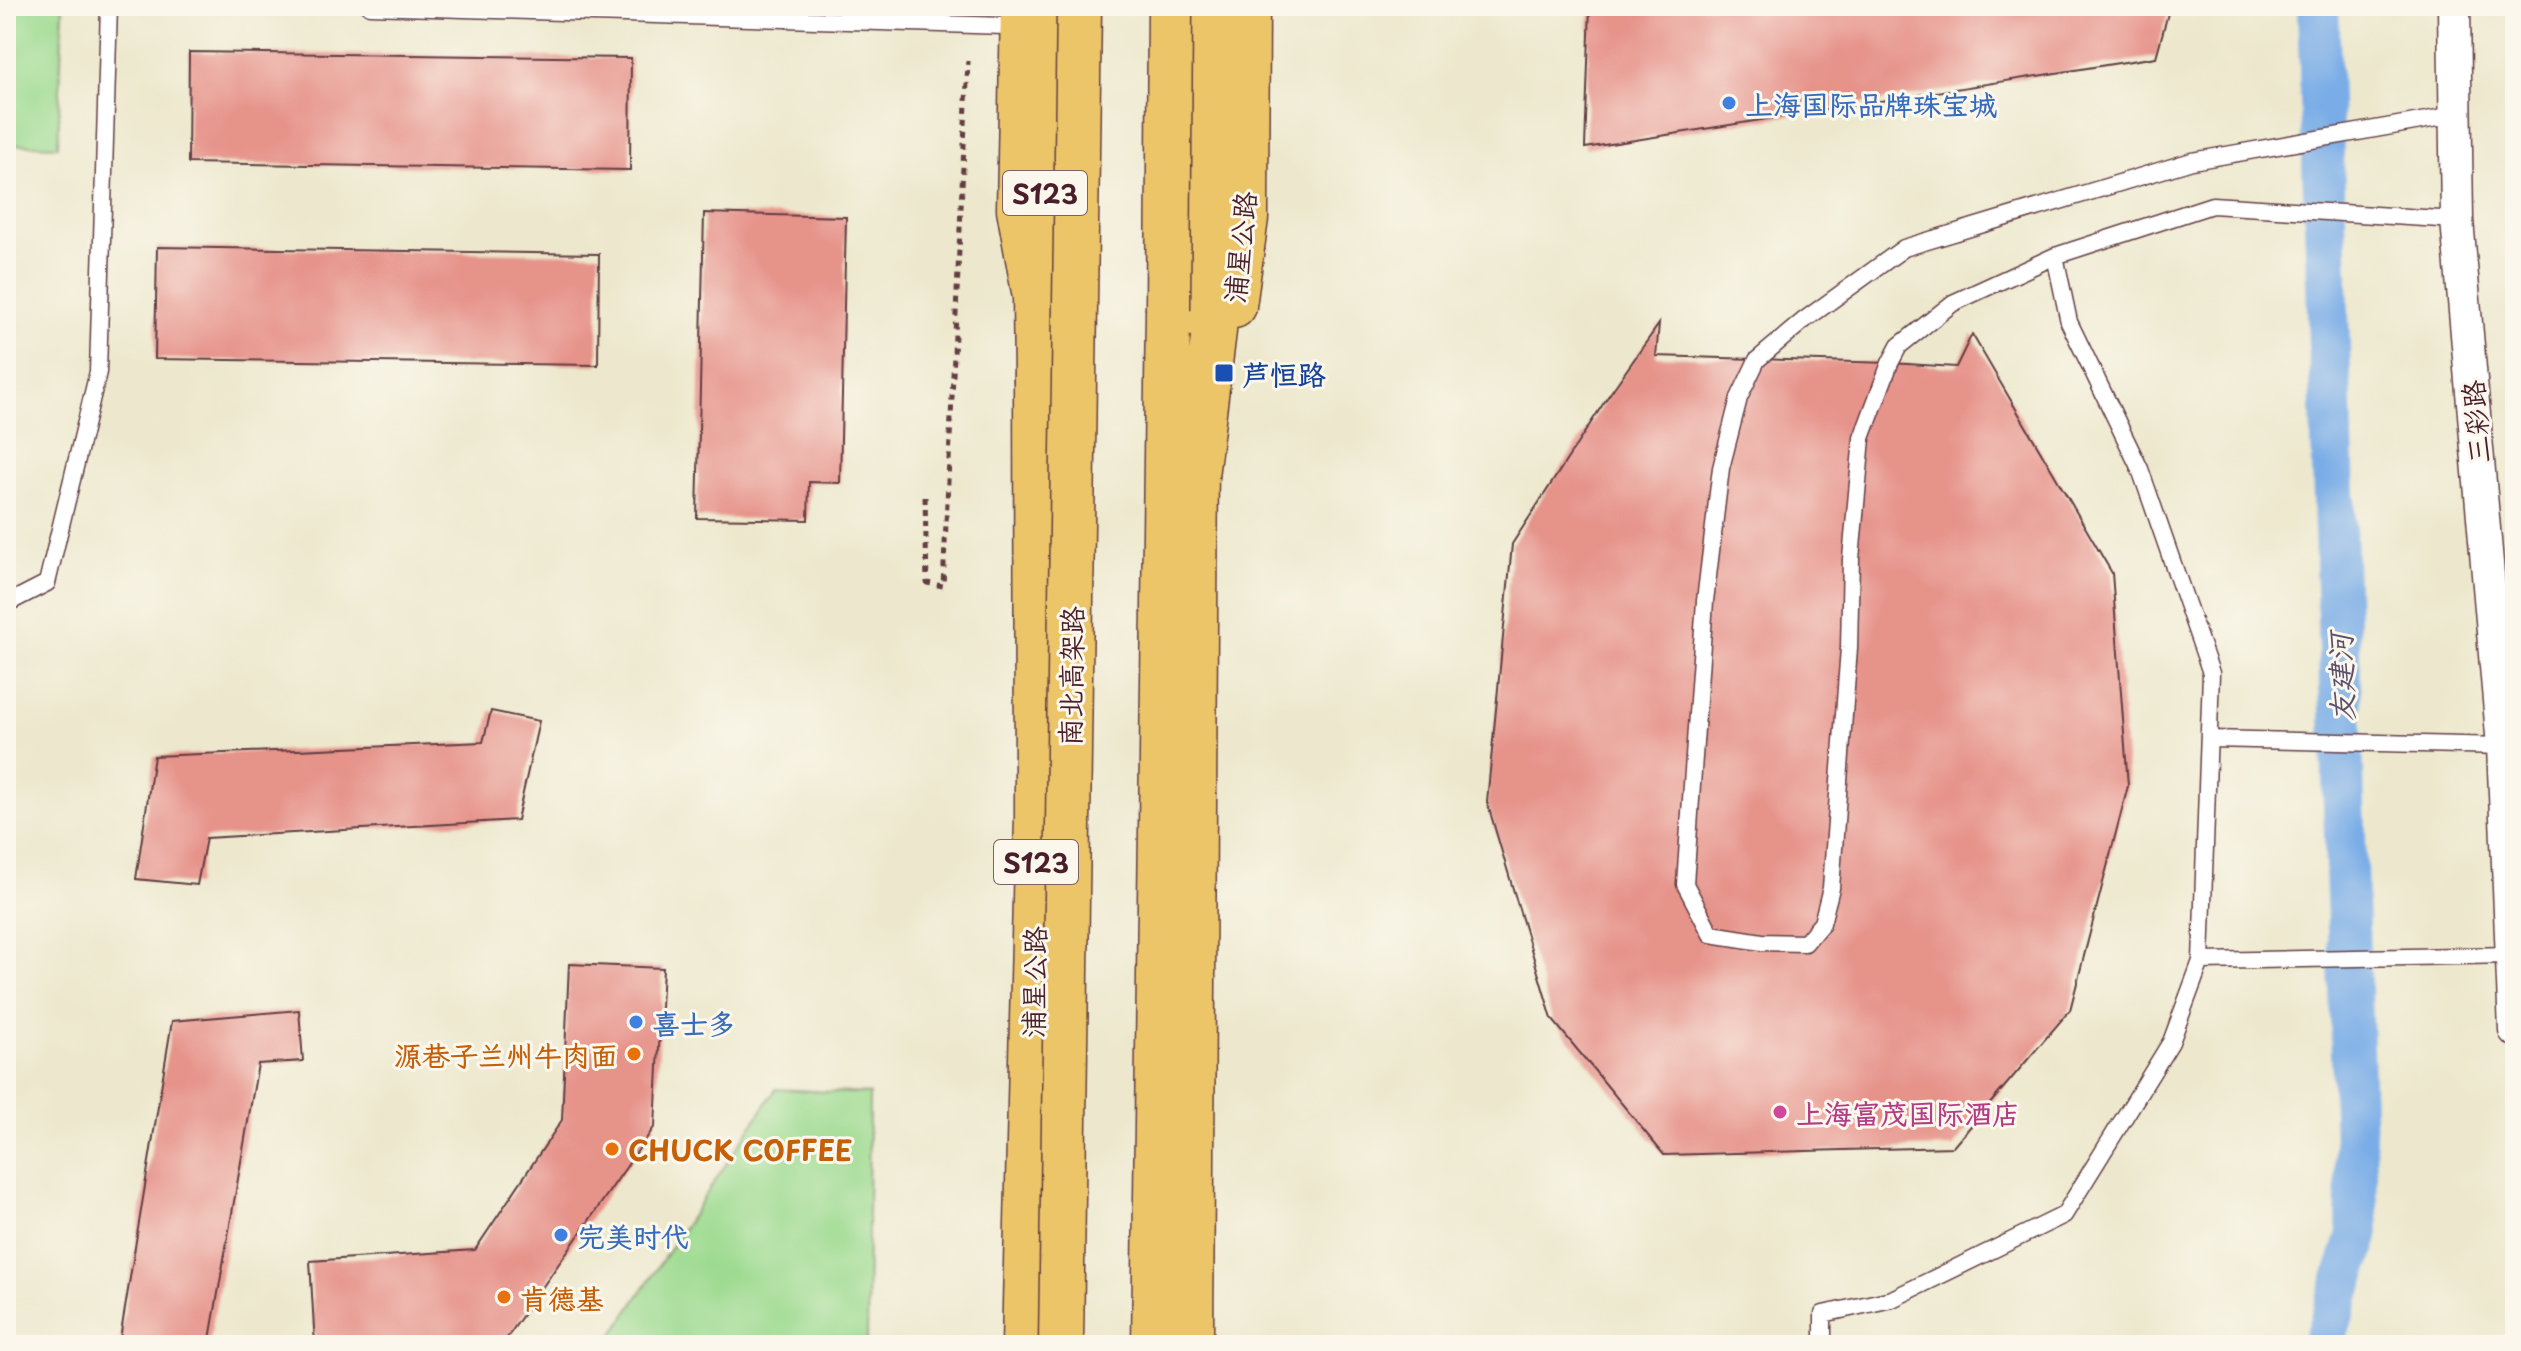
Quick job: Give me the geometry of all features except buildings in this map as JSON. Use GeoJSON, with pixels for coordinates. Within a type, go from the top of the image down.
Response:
{"type":"FeatureCollection","features":[{"type":"Feature","properties":{"kind":"main road","name":"浦星公路"},"geometry":{"type":"LineString","coordinates":[[1024,1345],[1037,817],[1036,380],[1054,6]]}},
{"type":"Feature","properties":{"kind":"main road","name":"南北高架路"},"geometry":{"type":"LineString","coordinates":[[1061,1345],[1079,6]]}},
{"type":"Feature","properties":{"kind":"main road"},"geometry":{"type":"LineString","coordinates":[[1154,1345],[1170,6]]}},
{"type":"Feature","properties":{"kind":"main road","name":"浦星公路"},"geometry":{"type":"LineString","coordinates":[[1191,1345],[1199,6]]}},
{"type":"Feature","properties":{"kind":"main road"},"geometry":{"type":"LineString","coordinates":[[1195,484],[1214,331],[1222,216],[1222,6]]}},
{"type":"Feature","properties":{"kind":"main road","name":"浦星公路"},"geometry":{"type":"LineString","coordinates":[[1195,484],[1227,351],[1246,218],[1247,6]]}},
{"type":"Feature","properties":{"kind":"main road","name":"浦星公路"},"geometry":{"type":"LineString","coordinates":[[1011,13],[1001,202],[1036,380]]}},
{"type":"Feature","properties":{"kind":"main road"},"geometry":{"type":"LineString","coordinates":[[1011,13],[1019,209],[1035,297],[1036,380]]}},
{"type":"Feature","properties":{"kind":"street","name":"三彩路"},"geometry":{"type":"LineString","coordinates":[[2454,6],[2457,220],[2503,746],[2515,1030]]}},
{"type":"Feature","properties":{"kind":"lane"},"geometry":{"type":"LineString","coordinates":[[6,604],[47,583],[98,372],[109,6]]}},
{"type":"Feature","properties":{"kind":"lane"},"geometry":{"type":"LineString","coordinates":[[370,6],[1011,13]]}},
{"type":"Feature","properties":{"kind":"lane"},"geometry":{"type":"LineString","coordinates":[[2455,115],[2192,161],[1904,248],[1803,321],[1757,360],[1739,398],[1721,468],[1705,601],[1685,884],[1711,934],[1762,942],[1805,943],[1822,923],[1831,888],[1849,648],[1851,559],[1862,438],[1899,346],[1953,303],[2055,256],[2212,205],[2457,220]]}},
{"type":"Feature","properties":{"kind":"lane"},"geometry":{"type":"LineString","coordinates":[[1823,1345],[1823,1314],[1892,1299],[2064,1215],[2171,1042],[2201,961],[2211,673],[2140,469],[2069,322],[2055,256]]}},
{"type":"Feature","properties":{"kind":"lane"},"geometry":{"type":"LineString","coordinates":[[2210,739],[2503,746]]}},
{"type":"Feature","properties":{"kind":"lane"},"geometry":{"type":"LineString","coordinates":[[2201,961],[2513,955]]}},
{"type":"Feature","properties":{"kind":"path"},"geometry":{"type":"LineString","coordinates":[[925,497],[927,583],[943,586],[968,61]]}},
{"type":"Feature","properties":{"kind":"green space"},"geometry":{"type":"Polygon","coordinates":[[[6,6],[63,6],[58,146],[6,144],[6,6]]]}},
{"type":"Feature","properties":{"kind":"green space"},"geometry":{"type":"Polygon","coordinates":[[[776,1089],[869,1094],[867,1345],[606,1345],[776,1089]]]}},
{"type":"Feature","properties":{"kind":"waterway","name":"友建河"},"geometry":{"type":"LineString","coordinates":[[2318,6],[2358,1236],[2323,1345]]}},
{"type":"Feature","properties":{"kind":"place","name":"上海国际品牌珠宝城"},"geometry":{"type":"Point","coordinates":[1729,103]}},
{"type":"Feature","properties":{"kind":"place","name":"芦恒路"},"geometry":{"type":"Point","coordinates":[1224,373]}},
{"type":"Feature","properties":{"kind":"place","name":"喜士多"},"geometry":{"type":"Point","coordinates":[636,1022]}},
{"type":"Feature","properties":{"kind":"place","name":"源巷子兰州牛肉面"},"geometry":{"type":"Point","coordinates":[634,1054]}},
{"type":"Feature","properties":{"kind":"place","name":"上海富茂国际酒店"},"geometry":{"type":"Point","coordinates":[1780,1112]}},
{"type":"Feature","properties":{"kind":"place","name":"CHUCK COFFEE"},"geometry":{"type":"Point","coordinates":[612,1149]}},
{"type":"Feature","properties":{"kind":"place","name":"完美时代"},"geometry":{"type":"Point","coordinates":[561,1235]}},
{"type":"Feature","properties":{"kind":"place","name":"肯德基"},"geometry":{"type":"Point","coordinates":[504,1297]}}]}
